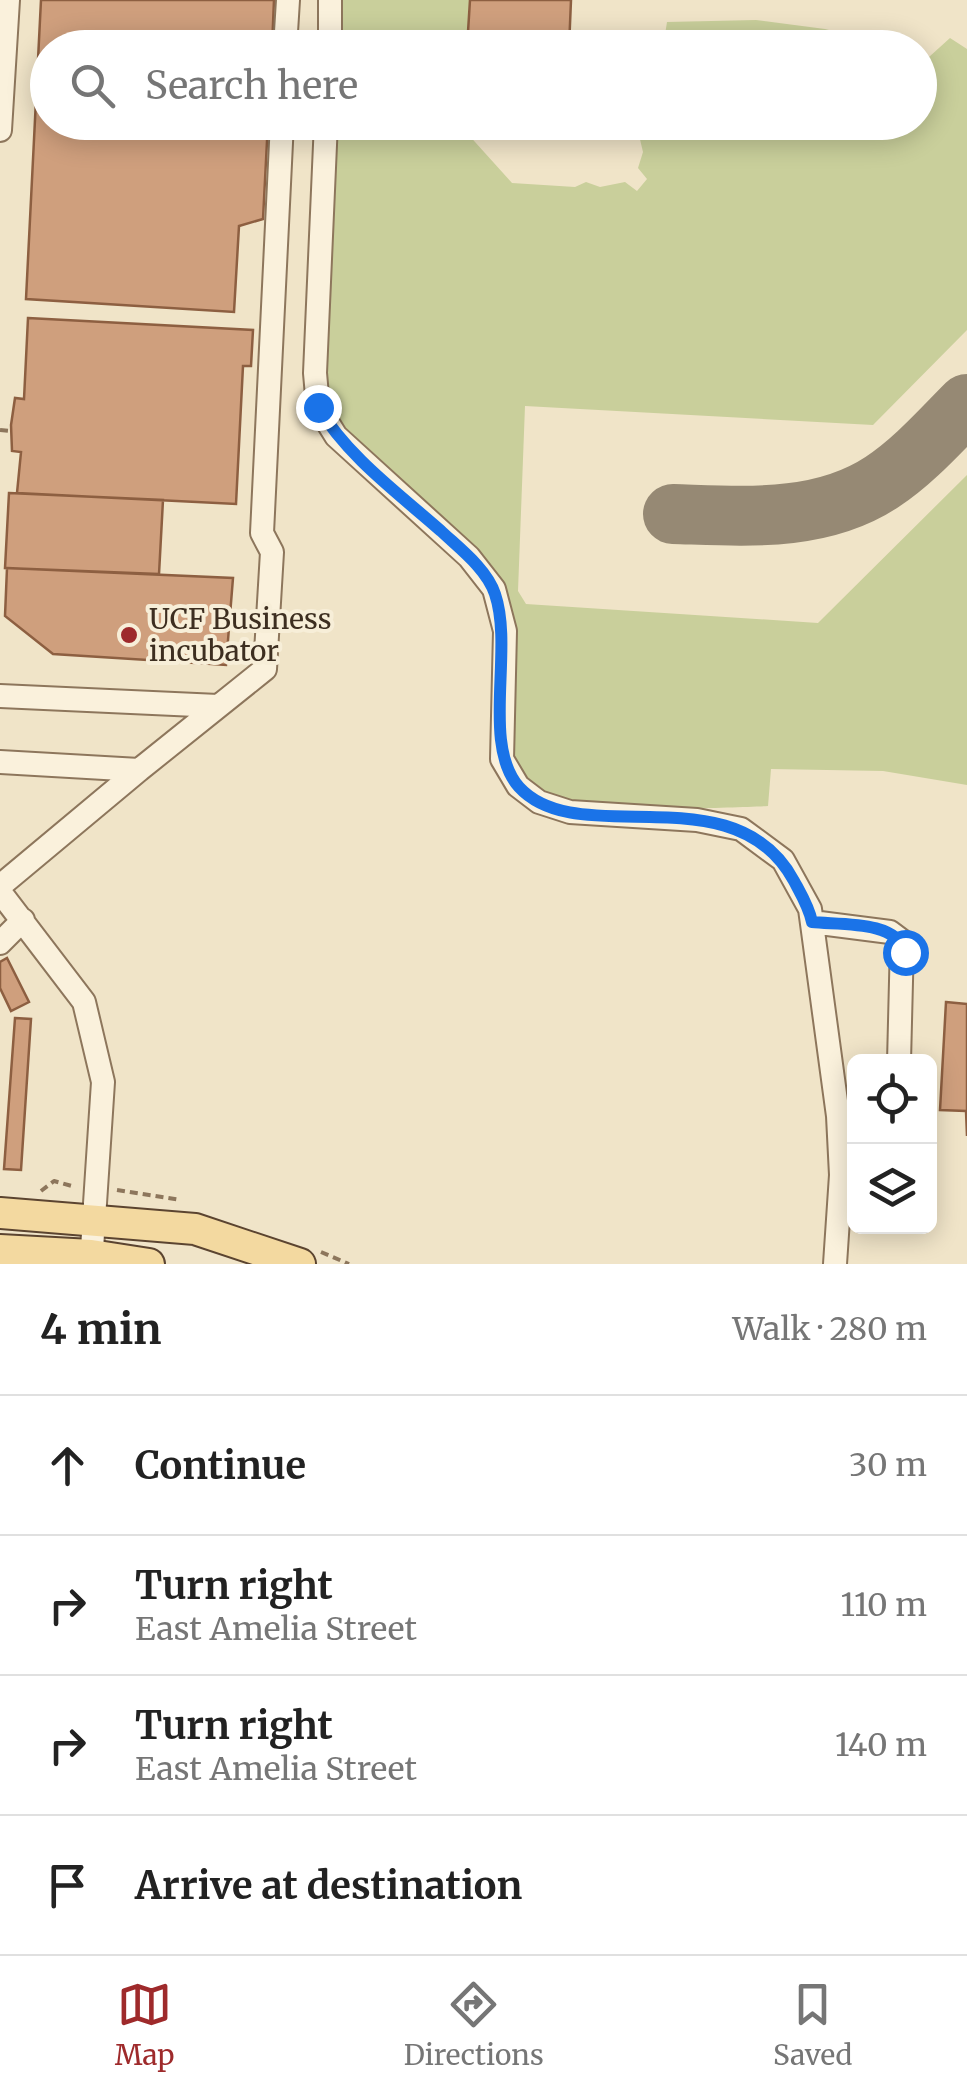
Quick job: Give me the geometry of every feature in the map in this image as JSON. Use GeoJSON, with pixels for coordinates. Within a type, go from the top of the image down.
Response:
{"type":"FeatureCollection","features":[{"type":"Feature","properties":{"kind":"main road"},"geometry":{"type":"LineString","coordinates":[[0,1213],[195,1228],[300,1264]]}},
{"type":"Feature","properties":{"kind":"main road"},"geometry":{"type":"LineString","coordinates":[[0,1250],[150,1264]]}},
{"type":"Feature","properties":{"kind":"street"},"geometry":{"type":"LineString","coordinates":[[0,130],[8,0]]}},
{"type":"Feature","properties":{"kind":"street"},"geometry":{"type":"LineString","coordinates":[[287,30],[288,0]]}},
{"type":"Feature","properties":{"kind":"street"},"geometry":{"type":"LineString","coordinates":[[330,0],[330,30]]}},
{"type":"Feature","properties":{"kind":"street"},"geometry":{"type":"LineString","coordinates":[[91,1259],[103,1082],[84,1002],[0,889],[264,669],[272,552],[262,533],[281,140]]}},
{"type":"Feature","properties":{"kind":"street"},"geometry":{"type":"LineString","coordinates":[[325,140],[315,373],[318,407],[336,436],[468,556],[494,589],[505,632],[502,759],[518,786],[538,802],[570,812],[697,820],[740,829],[782,860],[812,922],[847,1144],[835,1264]]}},
{"type":"Feature","properties":{"kind":"street"},"geometry":{"type":"LineString","coordinates":[[0,696],[218,706]]}},
{"type":"Feature","properties":{"kind":"street"},"geometry":{"type":"LineString","coordinates":[[0,762],[140,770]]}},
{"type":"Feature","properties":{"kind":"street"},"geometry":{"type":"LineString","coordinates":[[0,943],[23,920]]}},
{"type":"Feature","properties":{"kind":"street"},"geometry":{"type":"LineString","coordinates":[[812,922],[890,932],[902,940],[900,1054]]}},
{"type":"Feature","properties":{"kind":"path"},"geometry":{"type":"LineString","coordinates":[[0,430],[10,431]]}},
{"type":"Feature","properties":{"kind":"green space"},"geometry":{"type":"Polygon","coordinates":[[[336,0],[470,0],[468,30],[335,30],[336,0]]]}},
{"type":"Feature","properties":{"kind":"green space"},"geometry":{"type":"Polygon","coordinates":[[[756,20],[829,30],[666,30],[667,22],[756,20]]]}},
{"type":"Feature","properties":{"kind":"green space"},"geometry":{"type":"Polygon","coordinates":[[[950,38],[967,49],[967,330],[873,425],[525,406],[518,591],[526,604],[818,623],[967,475],[967,785],[883,771],[771,769],[768,806],[616,807],[559,799],[542,792],[522,772],[511,749],[508,723],[513,638],[511,611],[503,586],[465,537],[363,454],[328,409],[321,379],[330,140],[473,140],[512,183],[575,187],[586,182],[600,187],[625,182],[637,191],[647,179],[638,168],[643,152],[640,140],[937,140],[937,50],[950,38]]]}},
{"type":"Feature","properties":{"kind":"building"},"geometry":{"type":"Polygon","coordinates":[[[41,0],[274,0],[273,30],[39,30],[41,0]]]}},
{"type":"Feature","properties":{"kind":"building"},"geometry":{"type":"Polygon","coordinates":[[[470,0],[571,0],[570,30],[468,30],[470,0]]]}},
{"type":"Feature","properties":{"kind":"building"},"geometry":{"type":"Polygon","coordinates":[[[34,140],[267,140],[263,219],[239,226],[234,312],[26,299],[34,140]]]}},
{"type":"Feature","properties":{"kind":"building"},"geometry":{"type":"Polygon","coordinates":[[[28,318],[253,330],[251,366],[243,366],[236,504],[17,493],[21,452],[12,451],[11,425],[15,398],[24,399],[28,318]]]}},
{"type":"Feature","properties":{"kind":"building"},"geometry":{"type":"Polygon","coordinates":[[[9,493],[163,500],[159,574],[5,568],[9,493]]]}},
{"type":"Feature","properties":{"kind":"building","name":"UCF Business incubator"},"geometry":{"type":"Polygon","coordinates":[[[7,568],[233,578],[226,665],[53,654],[5,616],[7,568]]]}},
{"type":"Feature","properties":{"kind":"building"},"geometry":{"type":"Polygon","coordinates":[[[7,958],[29,1002],[11,1011],[0,988],[0,962],[7,958]]]}},
{"type":"Feature","properties":{"kind":"building"},"geometry":{"type":"Polygon","coordinates":[[[946,1002],[967,1004],[967,1136],[966,1111],[940,1110],[946,1002]]]}},
{"type":"Feature","properties":{"kind":"building"},"geometry":{"type":"Polygon","coordinates":[[[15,1018],[31,1019],[21,1170],[4,1169],[15,1018]]]}},
{"type":"Feature","properties":{"kind":"taxiway"},"geometry":{"type":"LineString","coordinates":[[673,514],[781,514],[833,505],[882,482],[905,465],[967,404]]}},
{"type":"Feature","properties":{"kind":"place","name":"UCF Business incubator"},"geometry":{"type":"Point","coordinates":[129,635]}},
{"type":"Feature","properties":{"kind":"route"},"geometry":{"type":"LineString","coordinates":[[318,407],[336,436],[468,556],[494,589],[505,632],[502,759],[518,786],[538,802],[570,812],[697,820],[740,829],[782,860],[810,909],[812,922],[890,932],[902,940],[905,952]]}}]}
